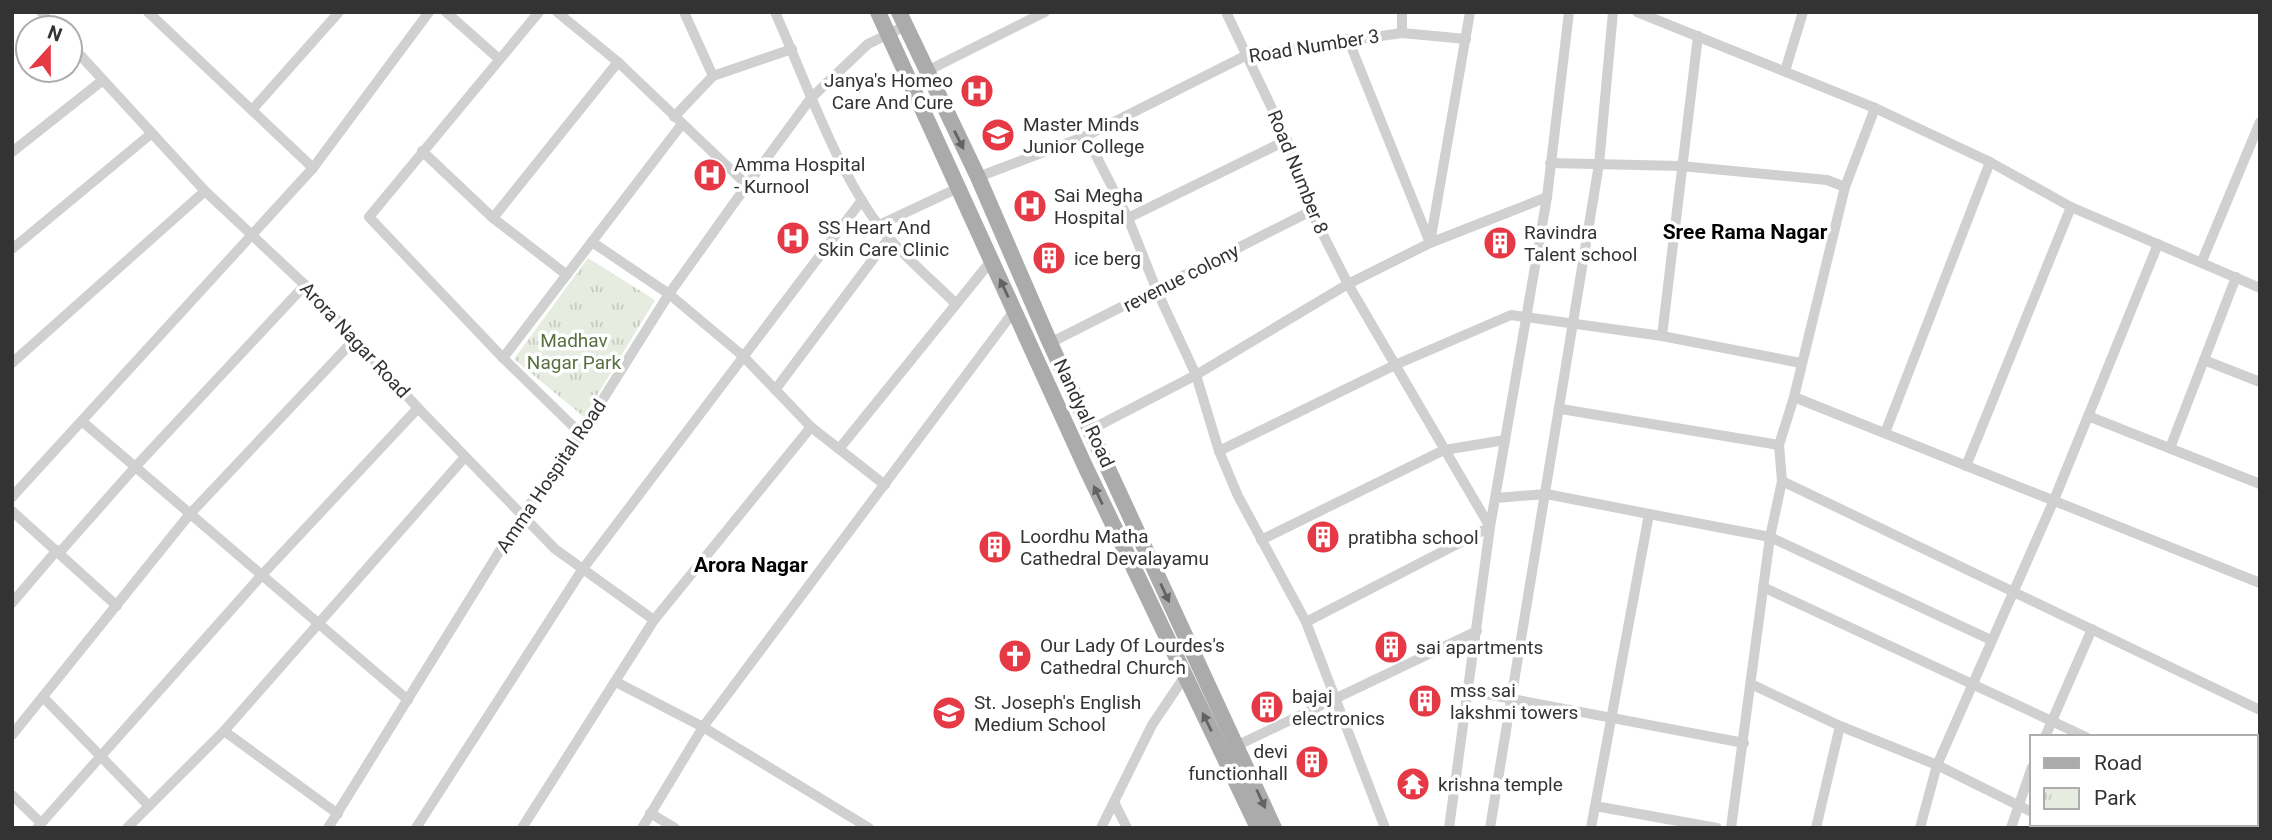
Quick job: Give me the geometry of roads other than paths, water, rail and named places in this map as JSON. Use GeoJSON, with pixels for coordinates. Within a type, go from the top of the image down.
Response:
{"type":"FeatureCollection","features":[{"type":"Feature","properties":{"kind":"main road","name":"Nandyal Road"},"geometry":{"type":"LineString","coordinates":[[878,12],[1014,311],[1258,828]]}},
{"type":"Feature","properties":{"kind":"main road","name":"Nandyal Road"},"geometry":{"type":"LineString","coordinates":[[902,19],[925,72],[978,177],[1050,343],[1274,828]]}},
{"type":"Feature","properties":{"kind":"street"},"geometry":{"type":"LineString","coordinates":[[148,12],[313,168]]}},
{"type":"Feature","properties":{"kind":"street"},"geometry":{"type":"LineString","coordinates":[[252,110],[339,12]]}},
{"type":"Feature","properties":{"kind":"street"},"geometry":{"type":"LineString","coordinates":[[12,497],[84,423],[313,168],[429,12]]}},
{"type":"Feature","properties":{"kind":"street"},"geometry":{"type":"LineString","coordinates":[[446,12],[499,59]]}},
{"type":"Feature","properties":{"kind":"street"},"geometry":{"type":"LineString","coordinates":[[538,12],[369,217],[503,358],[581,434]]}},
{"type":"Feature","properties":{"kind":"street"},"geometry":{"type":"LineString","coordinates":[[557,12],[618,62],[747,185]]}},
{"type":"Feature","properties":{"kind":"street"},"geometry":{"type":"LineString","coordinates":[[684,12],[713,76]]}},
{"type":"Feature","properties":{"kind":"street"},"geometry":{"type":"LineString","coordinates":[[775,12],[811,98],[862,201],[889,238],[954,303]]}},
{"type":"Feature","properties":{"kind":"street"},"geometry":{"type":"LineString","coordinates":[[925,72],[1045,12]]}},
{"type":"Feature","properties":{"kind":"street","name":"Road Number 8"},"geometry":{"type":"LineString","coordinates":[[1226,12],[1287,140],[1311,211],[1348,284],[1490,527]]}},
{"type":"Feature","properties":{"kind":"street"},"geometry":{"type":"LineString","coordinates":[[1402,12],[1402,33]]}},
{"type":"Feature","properties":{"kind":"street"},"geometry":{"type":"LineString","coordinates":[[1430,243],[1470,12]]}},
{"type":"Feature","properties":{"kind":"street"},"geometry":{"type":"LineString","coordinates":[[1449,828],[1470,691],[1490,527],[1547,197],[1569,12]]}},
{"type":"Feature","properties":{"kind":"street"},"geometry":{"type":"LineString","coordinates":[[1490,828],[1561,409],[1599,164],[1613,12]]}},
{"type":"Feature","properties":{"kind":"street"},"geometry":{"type":"LineString","coordinates":[[1637,12],[1875,108],[1990,162],[2071,207],[2260,288]]}},
{"type":"Feature","properties":{"kind":"street"},"geometry":{"type":"LineString","coordinates":[[1785,71],[1803,12]]}},
{"type":"Feature","properties":{"kind":"street"},"geometry":{"type":"LineString","coordinates":[[811,98],[868,44],[887,33],[902,19]]}},
{"type":"Feature","properties":{"kind":"street","name":"Road Number 3"},"geometry":{"type":"LineString","coordinates":[[978,177],[1086,136],[1247,55],[1402,33],[1466,39]]}},
{"type":"Feature","properties":{"kind":"street"},"geometry":{"type":"LineString","coordinates":[[1662,336],[1698,36]]}},
{"type":"Feature","properties":{"kind":"street"},"geometry":{"type":"LineString","coordinates":[[1348,39],[1430,243]]}},
{"type":"Feature","properties":{"kind":"street"},"geometry":{"type":"LineString","coordinates":[[503,358],[713,76],[792,50]]}},
{"type":"Feature","properties":{"kind":"street","name":"Arora Nagar Road"},"geometry":{"type":"LineString","coordinates":[[84,59],[205,191],[306,285],[354,340],[522,515],[582,570],[654,620]]}},
{"type":"Feature","properties":{"kind":"street"},"geometry":{"type":"LineString","coordinates":[[493,218],[618,62]]}},
{"type":"Feature","properties":{"kind":"street"},"geometry":{"type":"LineString","coordinates":[[12,152],[103,80]]}},
{"type":"Feature","properties":{"kind":"street","name":"Amma Hospital Road"},"geometry":{"type":"LineString","coordinates":[[328,828],[522,515],[581,434],[669,294],[811,98]]}},
{"type":"Feature","properties":{"kind":"street"},"geometry":{"type":"LineString","coordinates":[[1731,828],[1770,537],[1782,481],[1779,445],[1794,397],[1845,187],[1875,108]]}},
{"type":"Feature","properties":{"kind":"street"},"geometry":{"type":"LineString","coordinates":[[2202,261],[2260,122]]}},
{"type":"Feature","properties":{"kind":"street"},"geometry":{"type":"LineString","coordinates":[[12,249],[152,132]]}},
{"type":"Feature","properties":{"kind":"street"},"geometry":{"type":"LineString","coordinates":[[1086,136],[1129,218],[1157,291],[1196,375],[1219,452],[1261,540],[1306,622],[1385,828]]}},
{"type":"Feature","properties":{"kind":"street"},"geometry":{"type":"LineString","coordinates":[[1129,218],[1287,140]]}},
{"type":"Feature","properties":{"kind":"street"},"geometry":{"type":"LineString","coordinates":[[422,151],[493,218],[567,275]]}},
{"type":"Feature","properties":{"kind":"street"},"geometry":{"type":"LineString","coordinates":[[1885,433],[1990,162]]}},
{"type":"Feature","properties":{"kind":"street"},"geometry":{"type":"LineString","coordinates":[[1550,163],[1681,166],[1826,180],[1845,187]]}},
{"type":"Feature","properties":{"kind":"street"},"geometry":{"type":"LineString","coordinates":[[879,225],[958,188]]}},
{"type":"Feature","properties":{"kind":"street"},"geometry":{"type":"LineString","coordinates":[[12,363],[205,191]]}},
{"type":"Feature","properties":{"kind":"street"},"geometry":{"type":"LineString","coordinates":[[1090,430],[1196,375],[1348,284],[1430,243],[1547,197]]}},
{"type":"Feature","properties":{"kind":"street"},"geometry":{"type":"LineString","coordinates":[[416,828],[582,570],[862,201]]}},
{"type":"Feature","properties":{"kind":"street"},"geometry":{"type":"LineString","coordinates":[[1966,466],[2071,207]]}},
{"type":"Feature","properties":{"kind":"street","name":"revenue colony"},"geometry":{"type":"LineString","coordinates":[[1050,343],[1311,211]]}},
{"type":"Feature","properties":{"kind":"street"},"geometry":{"type":"LineString","coordinates":[[775,390],[889,238]]}},
{"type":"Feature","properties":{"kind":"street"},"geometry":{"type":"LineString","coordinates":[[592,242],[669,294],[743,356],[811,427],[885,485]]}},
{"type":"Feature","properties":{"kind":"street"},"geometry":{"type":"LineString","coordinates":[[1920,828],[1937,765],[2054,500],[2158,244]]}},
{"type":"Feature","properties":{"kind":"street"},"geometry":{"type":"LineString","coordinates":[[839,449],[954,303],[991,261]]}},
{"type":"Feature","properties":{"kind":"street"},"geometry":{"type":"LineString","coordinates":[[2170,448],[2236,277]]}},
{"type":"Feature","properties":{"kind":"street"},"geometry":{"type":"LineString","coordinates":[[12,603],[136,465],[306,285]]}},
{"type":"Feature","properties":{"kind":"street"},"geometry":{"type":"LineString","coordinates":[[642,828],[703,727],[1014,311]]}},
{"type":"Feature","properties":{"kind":"street"},"geometry":{"type":"LineString","coordinates":[[1219,452],[1395,365],[1511,316],[1662,336],[1801,363]]}},
{"type":"Feature","properties":{"kind":"street"},"geometry":{"type":"LineString","coordinates":[[12,734],[189,516],[354,340]]}},
{"type":"Feature","properties":{"kind":"street"},"geometry":{"type":"LineString","coordinates":[[2204,360],[2260,382]]}},
{"type":"Feature","properties":{"kind":"street"},"geometry":{"type":"LineString","coordinates":[[1794,397],[2260,583]]}},
{"type":"Feature","properties":{"kind":"street"},"geometry":{"type":"LineString","coordinates":[[12,795],[39,825],[261,576],[418,408]]}},
{"type":"Feature","properties":{"kind":"street"},"geometry":{"type":"LineString","coordinates":[[1561,409],[1779,445]]}},
{"type":"Feature","properties":{"kind":"street"},"geometry":{"type":"LineString","coordinates":[[2088,416],[2260,484]]}},
{"type":"Feature","properties":{"kind":"street"},"geometry":{"type":"LineString","coordinates":[[84,423],[136,465],[189,516],[408,700]]}},
{"type":"Feature","properties":{"kind":"street"},"geometry":{"type":"LineString","coordinates":[[522,828],[654,620],[811,427]]}},
{"type":"Feature","properties":{"kind":"street"},"geometry":{"type":"LineString","coordinates":[[1261,540],[1444,450],[1505,440]]}},
{"type":"Feature","properties":{"kind":"street"},"geometry":{"type":"LineString","coordinates":[[127,828],[224,731],[465,457]]}},
{"type":"Feature","properties":{"kind":"street"},"geometry":{"type":"LineString","coordinates":[[1782,481],[2260,710]]}},
{"type":"Feature","properties":{"kind":"street"},"geometry":{"type":"LineString","coordinates":[[1496,498],[1546,494],[1770,537],[1991,640]]}},
{"type":"Feature","properties":{"kind":"street"},"geometry":{"type":"LineString","coordinates":[[12,510],[117,606]]}},
{"type":"Feature","properties":{"kind":"street"},"geometry":{"type":"LineString","coordinates":[[1591,828],[1649,514]]}},
{"type":"Feature","properties":{"kind":"street"},"geometry":{"type":"LineString","coordinates":[[1306,622],[1490,527]]}},
{"type":"Feature","properties":{"kind":"street"},"geometry":{"type":"LineString","coordinates":[[1763,587],[2082,735]]}},
{"type":"Feature","properties":{"kind":"street"},"geometry":{"type":"LineString","coordinates":[[2046,735],[2092,629]]}},
{"type":"Feature","properties":{"kind":"street"},"geometry":{"type":"LineString","coordinates":[[1236,746],[1477,631]]}},
{"type":"Feature","properties":{"kind":"street"},"geometry":{"type":"LineString","coordinates":[[1101,828],[1152,725],[1185,676]]}},
{"type":"Feature","properties":{"kind":"street"},"geometry":{"type":"LineString","coordinates":[[615,682],[703,727],[869,828]]}},
{"type":"Feature","properties":{"kind":"street"},"geometry":{"type":"LineString","coordinates":[[1751,684],[1840,726],[1937,765],[2030,811]]}},
{"type":"Feature","properties":{"kind":"street"},"geometry":{"type":"LineString","coordinates":[[1470,691],[1744,743]]}},
{"type":"Feature","properties":{"kind":"street"},"geometry":{"type":"LineString","coordinates":[[43,697],[102,754],[149,806]]}},
{"type":"Feature","properties":{"kind":"street"},"geometry":{"type":"LineString","coordinates":[[1816,828],[1840,726]]}},
{"type":"Feature","properties":{"kind":"street"},"geometry":{"type":"LineString","coordinates":[[224,731],[338,814]]}},
{"type":"Feature","properties":{"kind":"street"},"geometry":{"type":"LineString","coordinates":[[2011,828],[2030,772]]}},
{"type":"Feature","properties":{"kind":"street"},"geometry":{"type":"LineString","coordinates":[[1115,804],[1127,828]]}},
{"type":"Feature","properties":{"kind":"street"},"geometry":{"type":"LineString","coordinates":[[1595,806],[1717,828]]}},
{"type":"Feature","properties":{"kind":"street"},"geometry":{"type":"LineString","coordinates":[[650,813],[676,828]]}},
{"type":"Feature","properties":{"kind":"place","name":"Janya's Homeo Care And Cure"},"geometry":{"type":"Point","coordinates":[977,91]}},
{"type":"Feature","properties":{"kind":"place","name":"Master Minds Junior College"},"geometry":{"type":"Point","coordinates":[998,135]}},
{"type":"Feature","properties":{"kind":"place","name":"Amma Hospital - Kurnool"},"geometry":{"type":"Point","coordinates":[710,175]}},
{"type":"Feature","properties":{"kind":"place","name":"Sai Megha Hospital"},"geometry":{"type":"Point","coordinates":[1030,206]}},
{"type":"Feature","properties":{"kind":"place","name":"SS Heart And Skin Care Clinic"},"geometry":{"type":"Point","coordinates":[793,238]}},
{"type":"Feature","properties":{"kind":"place","name":"Ravindra Talent school"},"geometry":{"type":"Point","coordinates":[1500,243]}},
{"type":"Feature","properties":{"kind":"place","name":"ice berg"},"geometry":{"type":"Point","coordinates":[1049,258]}},
{"type":"Feature","properties":{"kind":"place","name":"pratibha school"},"geometry":{"type":"Point","coordinates":[1323,537]}},
{"type":"Feature","properties":{"kind":"place","name":"Loordhu Matha Cathedral Devalayamu"},"geometry":{"type":"Point","coordinates":[995,547]}},
{"type":"Feature","properties":{"kind":"place","name":"sai apartments"},"geometry":{"type":"Point","coordinates":[1391,647]}},
{"type":"Feature","properties":{"kind":"place","name":"Our Lady Of Lourdes's Cathedral Church"},"geometry":{"type":"Point","coordinates":[1015,656]}},
{"type":"Feature","properties":{"kind":"place","name":"mss sai lakshmi towers"},"geometry":{"type":"Point","coordinates":[1425,701]}},
{"type":"Feature","properties":{"kind":"place","name":"bajaj electronics"},"geometry":{"type":"Point","coordinates":[1267,707]}},
{"type":"Feature","properties":{"kind":"place","name":"St. Joseph's English Medium School"},"geometry":{"type":"Point","coordinates":[949,713]}},
{"type":"Feature","properties":{"kind":"place","name":"devi functionhall"},"geometry":{"type":"Point","coordinates":[1312,762]}},
{"type":"Feature","properties":{"kind":"place","name":"krishna temple"},"geometry":{"type":"Point","coordinates":[1413,784]}},
{"type":"Feature","properties":{"kind":"district","name":"Sree Rama Nagar"},"geometry":{"type":"Point","coordinates":[1745,232]}},
{"type":"Feature","properties":{"kind":"district","name":"Arora Nagar"},"geometry":{"type":"Point","coordinates":[751,565]}},
{"type":"Feature","properties":{"kind":"park label","name":"Madhav Nagar Park"},"geometry":{"type":"Point","coordinates":[574,351]}}]}
